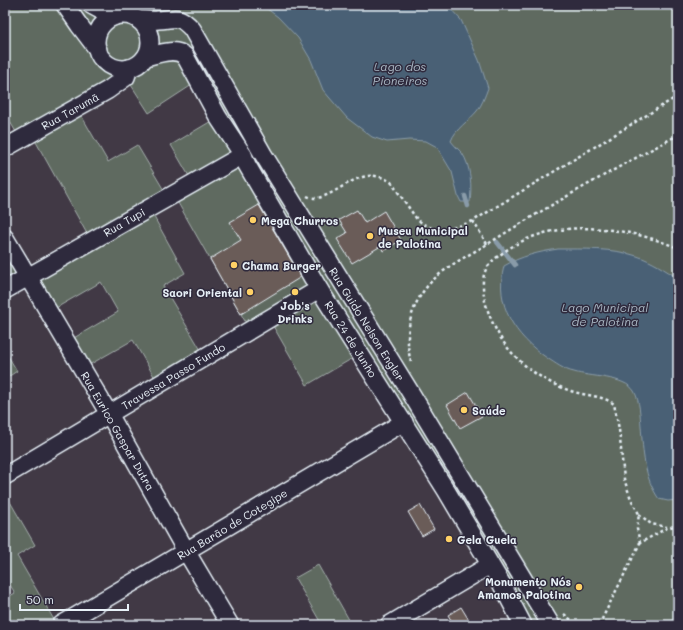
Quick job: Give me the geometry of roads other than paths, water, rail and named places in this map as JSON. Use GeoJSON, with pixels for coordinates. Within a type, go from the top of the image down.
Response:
{"type":"FeatureCollection","features":[{"type":"Feature","properties":{"kind":"street"},"geometry":{"type":"LineString","coordinates":[[65,5],[102,56],[112,66],[119,69],[129,68],[141,62],[146,57],[150,44],[144,25],[139,20],[122,15],[114,17],[101,27],[96,42],[102,56],[110,72],[111,78],[108,90]]}},
{"type":"Feature","properties":{"kind":"street"},"geometry":{"type":"LineString","coordinates":[[91,5],[114,17]]}},
{"type":"Feature","properties":{"kind":"street","name":"Rua Guido Nelson Engler"},"geometry":{"type":"LineString","coordinates":[[139,20],[145,19],[156,21],[176,18],[181,19],[192,30],[266,161],[412,395],[556,619]]}},
{"type":"Feature","properties":{"kind":"street","name":"Rua 24 de Junho"},"geometry":{"type":"LineString","coordinates":[[146,57],[175,52],[181,52],[185,56],[218,117],[243,155],[247,165],[319,288],[446,490],[523,625]]}},
{"type":"Feature","properties":{"kind":"street","name":"Rua Tarumã"},"geometry":{"type":"LineString","coordinates":[[5,148],[108,90],[126,77],[129,68]]}},
{"type":"Feature","properties":{"kind":"street","name":"Rua Tupi"},"geometry":{"type":"LineString","coordinates":[[5,290],[243,155]]}},
{"type":"Feature","properties":{"kind":"street","name":"Rua Eurico Gaspar Dutra"},"geometry":{"type":"LineString","coordinates":[[5,238],[109,414],[186,551],[230,625]]}},
{"type":"Feature","properties":{"kind":"street","name":"Travessa Passo Fundo"},"geometry":{"type":"LineString","coordinates":[[5,476],[319,288]]}},
{"type":"Feature","properties":{"kind":"street","name":"Rua Barão de Cotegipe"},"geometry":{"type":"LineString","coordinates":[[61,625],[404,422]]}},
{"type":"Feature","properties":{"kind":"street"},"geometry":{"type":"LineString","coordinates":[[389,625],[490,565]]}},
{"type":"Feature","properties":{"kind":"water","name":"Lago dos Pioneiros"},"geometry":{"type":"Polygon","coordinates":[[[262,5],[447,5],[461,20],[479,60],[488,88],[479,109],[462,125],[451,141],[462,153],[469,170],[471,183],[470,202],[461,202],[452,172],[437,147],[426,141],[409,140],[387,142],[372,137],[347,118],[323,90],[311,60],[298,38],[278,17],[262,5]]]}},
{"type":"Feature","properties":{"kind":"water","name":"Lago Municipal de Palotina"},"geometry":{"type":"Polygon","coordinates":[[[558,249],[598,250],[627,253],[648,260],[678,278],[678,500],[668,501],[659,499],[650,482],[645,464],[639,404],[634,391],[623,382],[581,374],[560,366],[547,358],[525,340],[510,318],[502,294],[504,266],[530,255],[558,249]]]}},
{"type":"Feature","properties":{"kind":"waterway"},"geometry":{"type":"LineString","coordinates":[[465,196],[468,206]]}},
{"type":"Feature","properties":{"kind":"waterway"},"geometry":{"type":"LineString","coordinates":[[497,242],[515,265]]}},
{"type":"Feature","properties":{"kind":"place","name":"Mega Churros"},"geometry":{"type":"Point","coordinates":[253,220]}},
{"type":"Feature","properties":{"kind":"place","name":"Museu Municipal de Palotina"},"geometry":{"type":"Point","coordinates":[370,236]}},
{"type":"Feature","properties":{"kind":"place","name":"Chama Burger"},"geometry":{"type":"Point","coordinates":[234,265]}},
{"type":"Feature","properties":{"kind":"place","name":"Saori Oriental"},"geometry":{"type":"Point","coordinates":[250,292]}},
{"type":"Feature","properties":{"kind":"place","name":"Job's Drinks"},"geometry":{"type":"Point","coordinates":[295,292]}},
{"type":"Feature","properties":{"kind":"place","name":"Saúde"},"geometry":{"type":"Point","coordinates":[464,410]}},
{"type":"Feature","properties":{"kind":"place","name":"Gela Guela"},"geometry":{"type":"Point","coordinates":[449,539]}},
{"type":"Feature","properties":{"kind":"place","name":"Monumento Nós Amamos Palotina"},"geometry":{"type":"Point","coordinates":[579,587]}}]}
